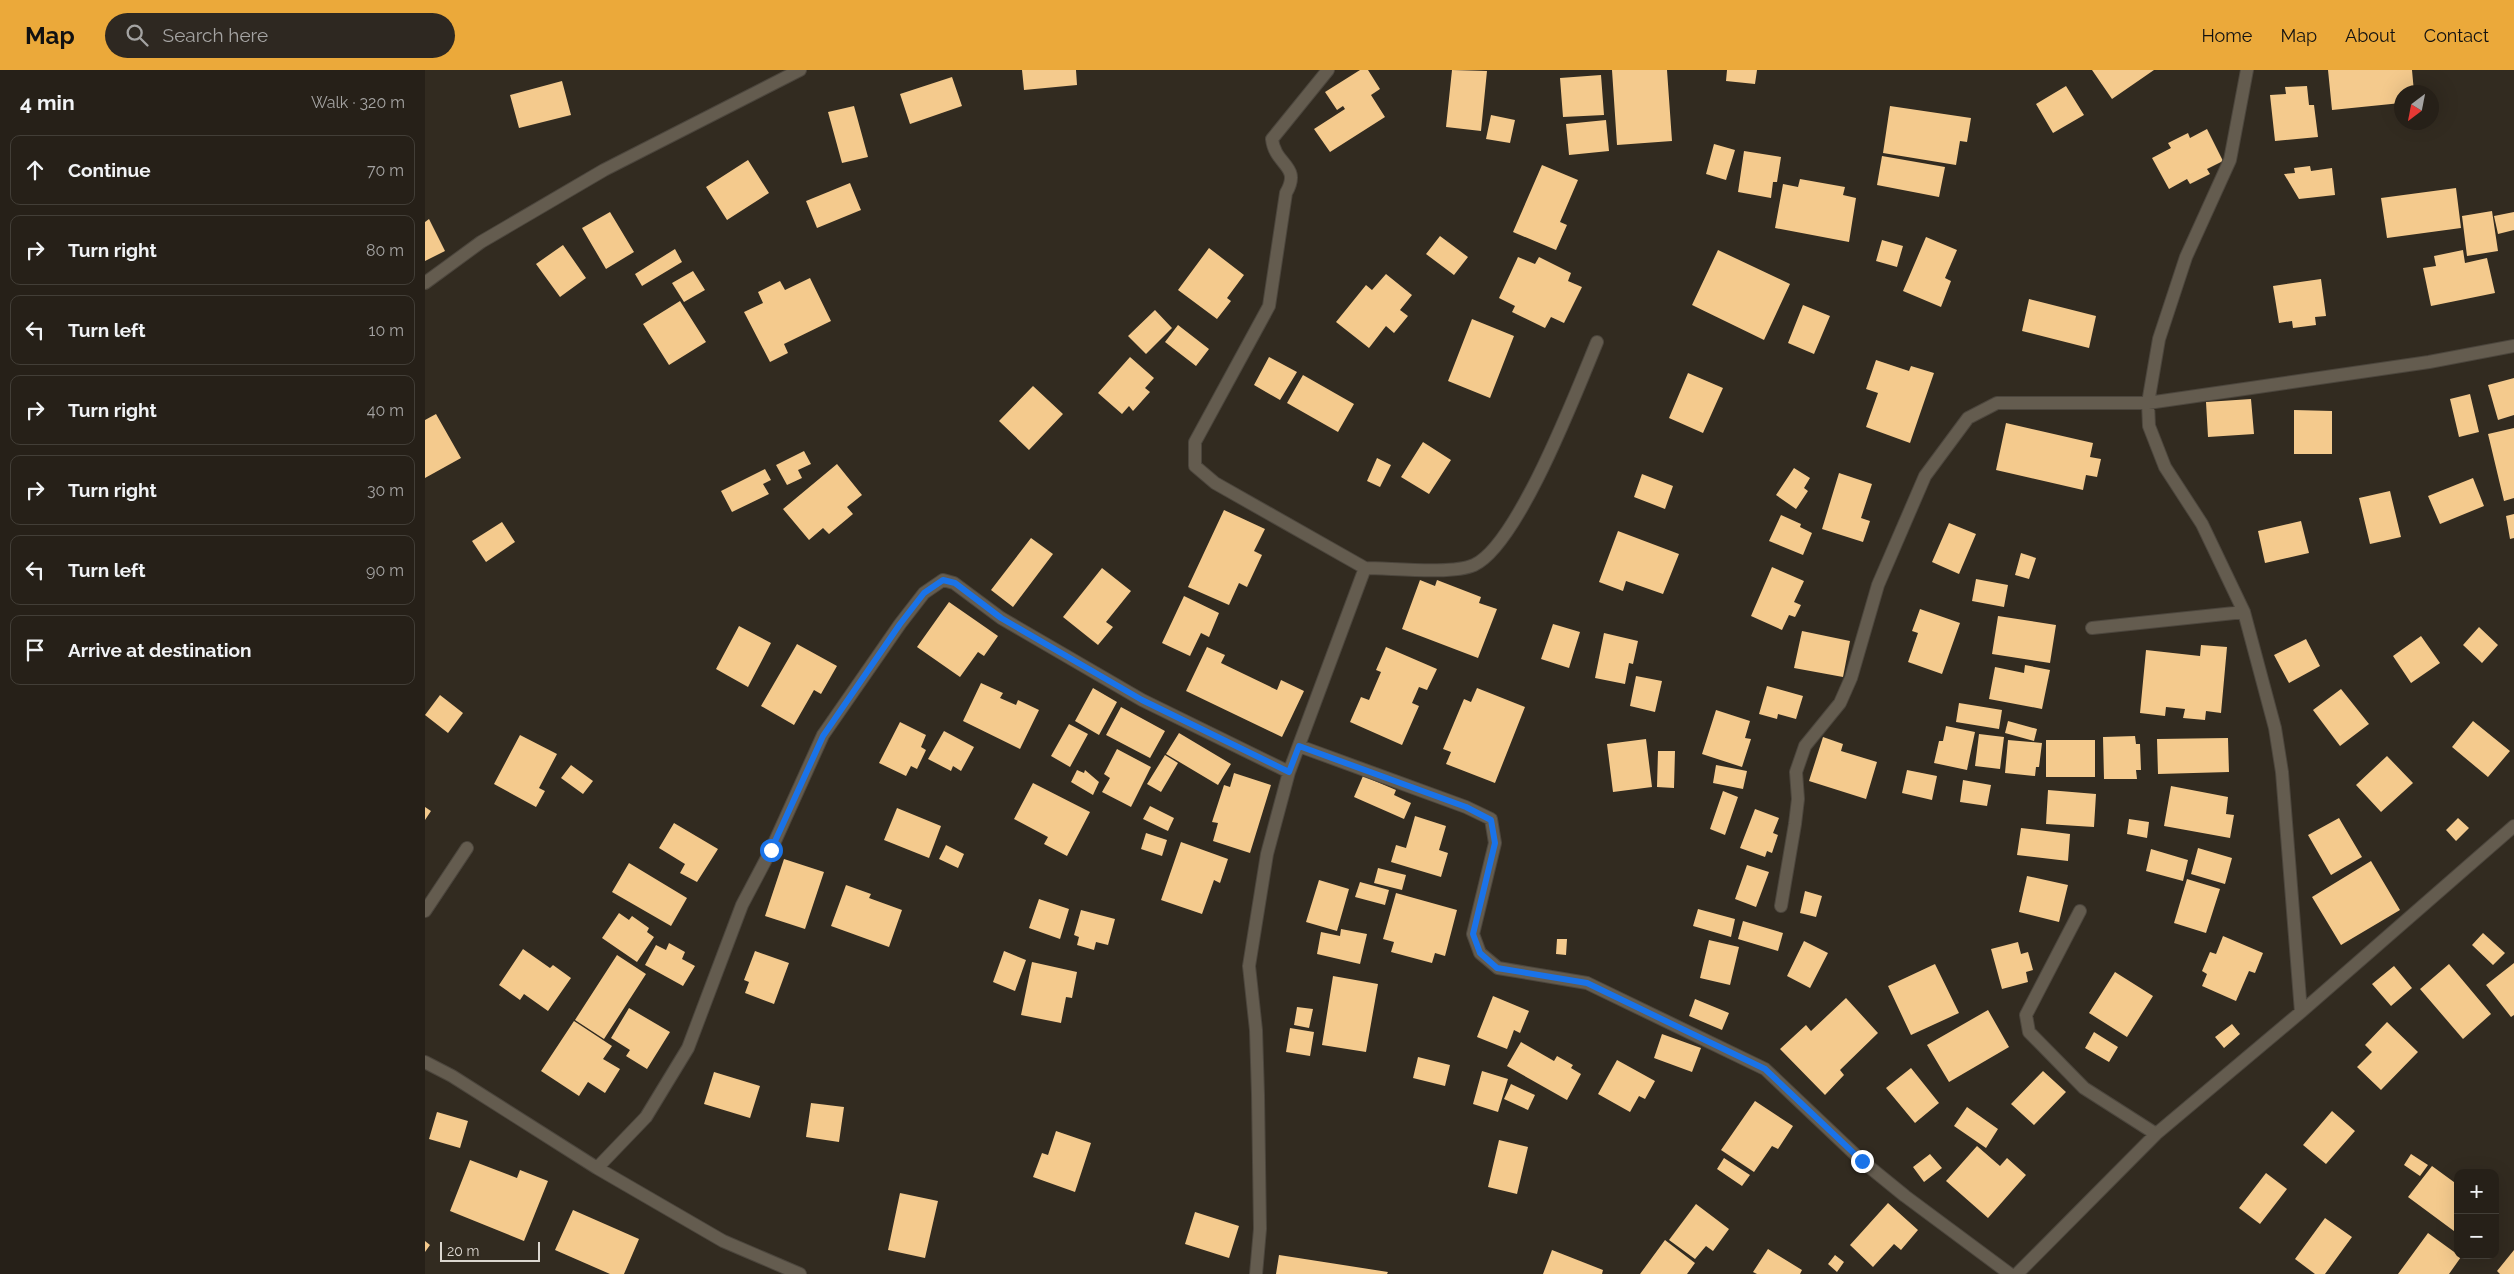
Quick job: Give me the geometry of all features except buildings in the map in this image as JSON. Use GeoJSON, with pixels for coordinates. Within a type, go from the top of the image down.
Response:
{"type":"FeatureCollection","features":[{"type":"Feature","properties":{"kind":"street"},"geometry":{"type":"LineString","coordinates":[[425,284],[481,242],[604,170],[800,70]]}},
{"type":"Feature","properties":{"kind":"street"},"geometry":{"type":"LineString","coordinates":[[1328,70],[1272,139],[1273,151],[1291,172],[1293,182],[1286,194],[1269,306],[1195,442],[1195,466],[1215,483],[1365,568],[1453,570],[1474,565],[1491,554],[1507,533],[1553,447],[1597,342]]}},
{"type":"Feature","properties":{"kind":"street"},"geometry":{"type":"LineString","coordinates":[[2247,70],[2230,160],[2186,257],[2159,339],[2148,403],[2149,426],[2165,467],[2202,524],[2244,612],[2275,728],[2282,772],[2301,1012]]}},
{"type":"Feature","properties":{"kind":"street"},"geometry":{"type":"LineString","coordinates":[[1781,906],[1798,799],[1796,772],[1805,746],[1840,703],[1851,678],[1878,585],[1925,476],[1968,418],[1997,403],[2148,403],[2429,362],[2514,346]]}},
{"type":"Feature","properties":{"kind":"street"},"geometry":{"type":"LineString","coordinates":[[1256,1274],[1260,1229],[1258,1104],[1255,1030],[1249,966],[1267,854],[1289,772],[1365,568]]}},
{"type":"Feature","properties":{"kind":"street"},"geometry":{"type":"LineString","coordinates":[[597,1168],[647,1117],[688,1048],[742,905],[771,850],[823,736],[900,624],[924,593],[943,580],[955,583],[1001,618],[1142,700],[1289,772]]}},
{"type":"Feature","properties":{"kind":"street"},"geometry":{"type":"LineString","coordinates":[[2092,628],[2244,612]]}},
{"type":"Feature","properties":{"kind":"street"},"geometry":{"type":"LineString","coordinates":[[1299,746],[1466,807],[1491,820],[1495,843],[1473,934],[1480,953],[1497,968],[1587,983],[1765,1069],[1862,1161],[1905,1196],[2010,1274]]}},
{"type":"Feature","properties":{"kind":"street"},"geometry":{"type":"LineString","coordinates":[[2017,1274],[2156,1134],[2301,1012],[2514,826]]}},
{"type":"Feature","properties":{"kind":"street"},"geometry":{"type":"LineString","coordinates":[[425,911],[467,848]]}},
{"type":"Feature","properties":{"kind":"street"},"geometry":{"type":"LineString","coordinates":[[2080,911],[2026,1015],[2029,1032],[2084,1088],[2156,1134]]}},
{"type":"Feature","properties":{"kind":"street"},"geometry":{"type":"LineString","coordinates":[[425,1062],[452,1076],[597,1168],[723,1241],[800,1274]]}},
{"type":"Feature","properties":{"kind":"route"},"geometry":{"type":"LineString","coordinates":[[771,850],[823,736],[900,624],[924,593],[943,580],[955,583],[1001,618],[1061,655],[1142,700],[1289,772],[1299,746],[1466,807],[1491,820],[1495,843],[1473,934],[1480,953],[1497,968],[1519,970],[1587,983],[1765,1069],[1862,1161]]}}]}
